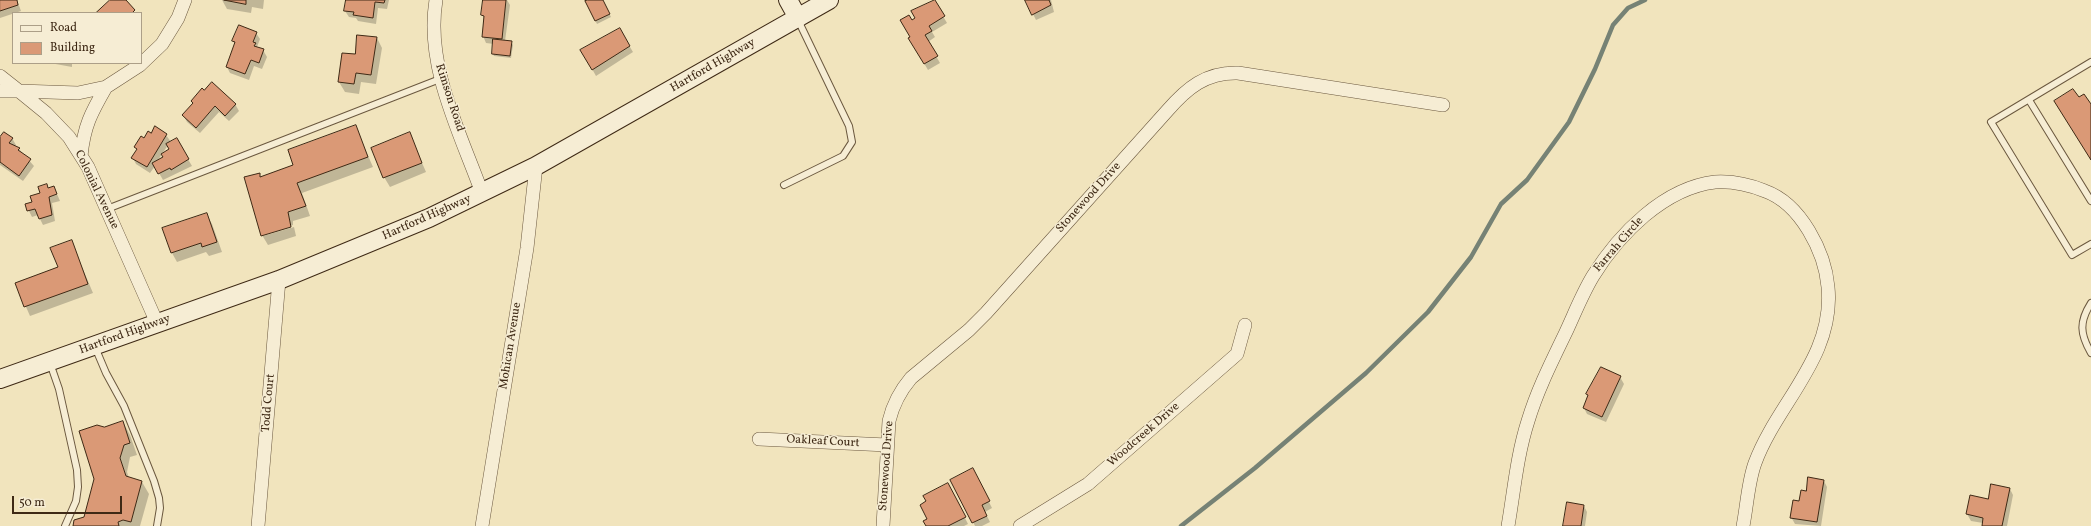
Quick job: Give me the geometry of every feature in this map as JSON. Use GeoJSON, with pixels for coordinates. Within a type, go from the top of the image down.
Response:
{"type":"FeatureCollection","features":[{"type":"Feature","properties":{"kind":"main road"},"geometry":{"type":"LineString","coordinates":[[788,0],[798,18]]}},
{"type":"Feature","properties":{"kind":"main road","name":"Hartford Highway"},"geometry":{"type":"LineString","coordinates":[[0,379],[279,280],[408,227],[536,166],[829,0]]}},
{"type":"Feature","properties":{"kind":"street"},"geometry":{"type":"LineString","coordinates":[[142,63],[162,44],[178,18],[185,0]]}},
{"type":"Feature","properties":{"kind":"street","name":"Rimson Road"},"geometry":{"type":"LineString","coordinates":[[436,0],[433,33],[440,78],[482,193]]}},
{"type":"Feature","properties":{"kind":"street"},"geometry":{"type":"LineString","coordinates":[[0,91],[78,93],[106,87],[141,64]]}},
{"type":"Feature","properties":{"kind":"street","name":"Stonewood Drive"},"geometry":{"type":"LineString","coordinates":[[883,526],[889,421],[892,409],[903,388],[911,378],[969,330],[986,313],[1184,92],[1200,80],[1219,74],[1238,73],[1443,105]]}},
{"type":"Feature","properties":{"kind":"street","name":"Colonial Avenue"},"geometry":{"type":"LineString","coordinates":[[0,76],[59,125],[81,156],[157,323]]}},
{"type":"Feature","properties":{"kind":"street"},"geometry":{"type":"LineString","coordinates":[[81,156],[84,133],[89,117],[106,87]]}},
{"type":"Feature","properties":{"kind":"street","name":"Mohican Avenue"},"geometry":{"type":"LineString","coordinates":[[482,526],[528,248],[536,166]]}},
{"type":"Feature","properties":{"kind":"street","name":"Farrah Circle"},"geometry":{"type":"LineString","coordinates":[[1508,526],[1528,420],[1540,385],[1592,277],[1612,250],[1640,219],[1664,202],[1688,189],[1718,182],[1748,185],[1768,192],[1784,202],[1806,227],[1816,246],[1828,288],[1826,318],[1820,343],[1811,365],[1765,442],[1754,464],[1743,526]]}},
{"type":"Feature","properties":{"kind":"street","name":"Todd Court"},"geometry":{"type":"LineString","coordinates":[[258,526],[279,280]]}},
{"type":"Feature","properties":{"kind":"street","name":"Woodcreek Drive"},"geometry":{"type":"LineString","coordinates":[[1020,526],[1088,484],[1237,354],[1245,325]]}},
{"type":"Feature","properties":{"kind":"street","name":"Oakleaf Court"},"geometry":{"type":"LineString","coordinates":[[759,439],[887,445]]}},
{"type":"Feature","properties":{"kind":"lane"},"geometry":{"type":"LineString","coordinates":[[784,185],[843,156],[852,142],[849,126],[798,18]]}},
{"type":"Feature","properties":{"kind":"lane"},"geometry":{"type":"LineString","coordinates":[[2091,62],[1991,122],[2072,255],[2091,244]]}},
{"type":"Feature","properties":{"kind":"lane"},"geometry":{"type":"LineString","coordinates":[[106,209],[440,78]]}},
{"type":"Feature","properties":{"kind":"lane"},"geometry":{"type":"LineString","coordinates":[[2028,100],[2091,200]]}},
{"type":"Feature","properties":{"kind":"lane"},"geometry":{"type":"LineString","coordinates":[[2091,303],[2082,322],[2082,339],[2091,353]]}},
{"type":"Feature","properties":{"kind":"lane"},"geometry":{"type":"LineString","coordinates":[[94,346],[106,373],[124,406],[154,481],[159,498],[157,526]]}},
{"type":"Feature","properties":{"kind":"lane"},"geometry":{"type":"LineString","coordinates":[[49,362],[59,389],[77,470],[78,487],[76,501],[65,526]]}},
{"type":"Feature","properties":{"kind":"building"},"geometry":{"type":"Polygon","coordinates":[[[0,0],[17,0],[18,5],[0,11],[0,0]]]}},
{"type":"Feature","properties":{"kind":"building"},"geometry":{"type":"Polygon","coordinates":[[[110,0],[126,0],[135,10],[133,12],[97,12],[110,0]]]}},
{"type":"Feature","properties":{"kind":"building"},"geometry":{"type":"Polygon","coordinates":[[[224,0],[246,0],[246,4],[224,0]]]}},
{"type":"Feature","properties":{"kind":"building"},"geometry":{"type":"Polygon","coordinates":[[[346,0],[385,0],[384,3],[375,2],[373,18],[353,15],[354,12],[344,11],[346,0]]]}},
{"type":"Feature","properties":{"kind":"building"},"geometry":{"type":"Polygon","coordinates":[[[483,0],[506,0],[502,39],[482,37],[484,16],[481,15],[483,0]]]}},
{"type":"Feature","properties":{"kind":"building"},"geometry":{"type":"Polygon","coordinates":[[[603,0],[610,14],[595,21],[585,1],[603,0]]]}},
{"type":"Feature","properties":{"kind":"building"},"geometry":{"type":"Polygon","coordinates":[[[935,0],[945,16],[929,26],[932,31],[925,35],[938,56],[924,64],[908,38],[910,37],[900,20],[909,15],[912,20],[915,18],[911,11],[935,0]]]}},
{"type":"Feature","properties":{"kind":"building"},"geometry":{"type":"Polygon","coordinates":[[[1025,0],[1049,0],[1051,5],[1032,15],[1025,0]]]}},
{"type":"Feature","properties":{"kind":"building"},"geometry":{"type":"Polygon","coordinates":[[[239,25],[257,32],[253,42],[256,43],[254,46],[264,49],[259,63],[251,60],[245,74],[226,67],[235,42],[232,41],[239,25]]]}},
{"type":"Feature","properties":{"kind":"building"},"geometry":{"type":"Polygon","coordinates":[[[620,28],[630,46],[592,70],[580,50],[620,28]]]}},
{"type":"Feature","properties":{"kind":"building"},"geometry":{"type":"Polygon","coordinates":[[[357,35],[377,37],[371,75],[356,73],[354,84],[338,82],[342,53],[355,54],[357,35]]]}},
{"type":"Feature","properties":{"kind":"building"},"geometry":{"type":"Polygon","coordinates":[[[493,39],[512,41],[510,56],[492,54],[493,39]]]}},
{"type":"Feature","properties":{"kind":"building"},"geometry":{"type":"Polygon","coordinates":[[[212,82],[236,104],[225,116],[215,106],[196,128],[182,115],[193,103],[191,101],[202,88],[204,90],[212,82]]]}},
{"type":"Feature","properties":{"kind":"building"},"geometry":{"type":"Polygon","coordinates":[[[2073,89],[2079,97],[2084,94],[2091,104],[2091,160],[2054,101],[2073,89]]]}},
{"type":"Feature","properties":{"kind":"building"},"geometry":{"type":"Polygon","coordinates":[[[356,125],[368,157],[297,183],[306,206],[288,212],[291,227],[261,236],[244,177],[260,173],[260,177],[293,165],[288,150],[356,125]]]}},
{"type":"Feature","properties":{"kind":"building"},"geometry":{"type":"Polygon","coordinates":[[[155,126],[167,134],[147,167],[131,158],[137,149],[134,147],[141,136],[144,138],[148,131],[151,133],[155,126]]]}},
{"type":"Feature","properties":{"kind":"building"},"geometry":{"type":"Polygon","coordinates":[[[4,132],[13,138],[9,143],[20,148],[18,150],[31,159],[19,176],[0,162],[0,137],[4,132]]]}},
{"type":"Feature","properties":{"kind":"building"},"geometry":{"type":"Polygon","coordinates":[[[410,132],[422,163],[383,178],[371,148],[410,132]]]}},
{"type":"Feature","properties":{"kind":"building"},"geometry":{"type":"Polygon","coordinates":[[[177,138],[189,159],[171,170],[170,168],[158,174],[152,163],[163,157],[161,154],[169,149],[166,144],[177,138]]]}},
{"type":"Feature","properties":{"kind":"building"},"geometry":{"type":"Polygon","coordinates":[[[47,184],[48,188],[54,186],[57,194],[49,197],[52,215],[39,219],[35,209],[27,211],[25,204],[32,202],[30,196],[40,193],[38,187],[47,184]]]}},
{"type":"Feature","properties":{"kind":"building"},"geometry":{"type":"Polygon","coordinates":[[[207,213],[217,242],[202,247],[201,243],[171,253],[162,228],[207,213]]]}},
{"type":"Feature","properties":{"kind":"building"},"geometry":{"type":"Polygon","coordinates":[[[72,240],[88,284],[24,307],[15,283],[58,267],[50,248],[72,240]]]}},
{"type":"Feature","properties":{"kind":"building"},"geometry":{"type":"Polygon","coordinates":[[[1601,367],[1621,376],[1602,417],[1583,408],[1588,395],[1586,394],[1601,367]]]}},
{"type":"Feature","properties":{"kind":"building"},"geometry":{"type":"Polygon","coordinates":[[[123,421],[130,443],[124,445],[120,458],[126,476],[142,481],[131,522],[123,520],[118,522],[119,526],[73,526],[74,520],[84,517],[94,479],[79,431],[97,425],[104,427],[123,421]]]}},
{"type":"Feature","properties":{"kind":"building"},"geometry":{"type":"Polygon","coordinates":[[[973,468],[990,501],[982,505],[987,516],[972,523],[950,480],[973,468]]]}},
{"type":"Feature","properties":{"kind":"building"},"geometry":{"type":"Polygon","coordinates":[[[1808,477],[1824,480],[1817,522],[1790,518],[1793,500],[1799,501],[1801,490],[1806,491],[1808,477]]]}},
{"type":"Feature","properties":{"kind":"building"},"geometry":{"type":"Polygon","coordinates":[[[948,483],[966,517],[948,526],[926,526],[923,521],[927,519],[920,505],[926,501],[923,496],[948,483]]]}},
{"type":"Feature","properties":{"kind":"building"},"geometry":{"type":"Polygon","coordinates":[[[1991,484],[2010,488],[2002,526],[1982,526],[1983,518],[1966,514],[1970,495],[1988,499],[1991,484]]]}},
{"type":"Feature","properties":{"kind":"building"},"geometry":{"type":"Polygon","coordinates":[[[1567,502],[1584,505],[1581,526],[1563,526],[1567,502]]]}},
{"type":"Feature","properties":{"kind":"waterway"},"geometry":{"type":"LineString","coordinates":[[1181,526],[1255,468],[1366,373],[1428,312],[1471,257],[1501,204],[1527,180],[1569,122],[1595,69],[1613,25],[1628,8],[1645,0]]}}]}
